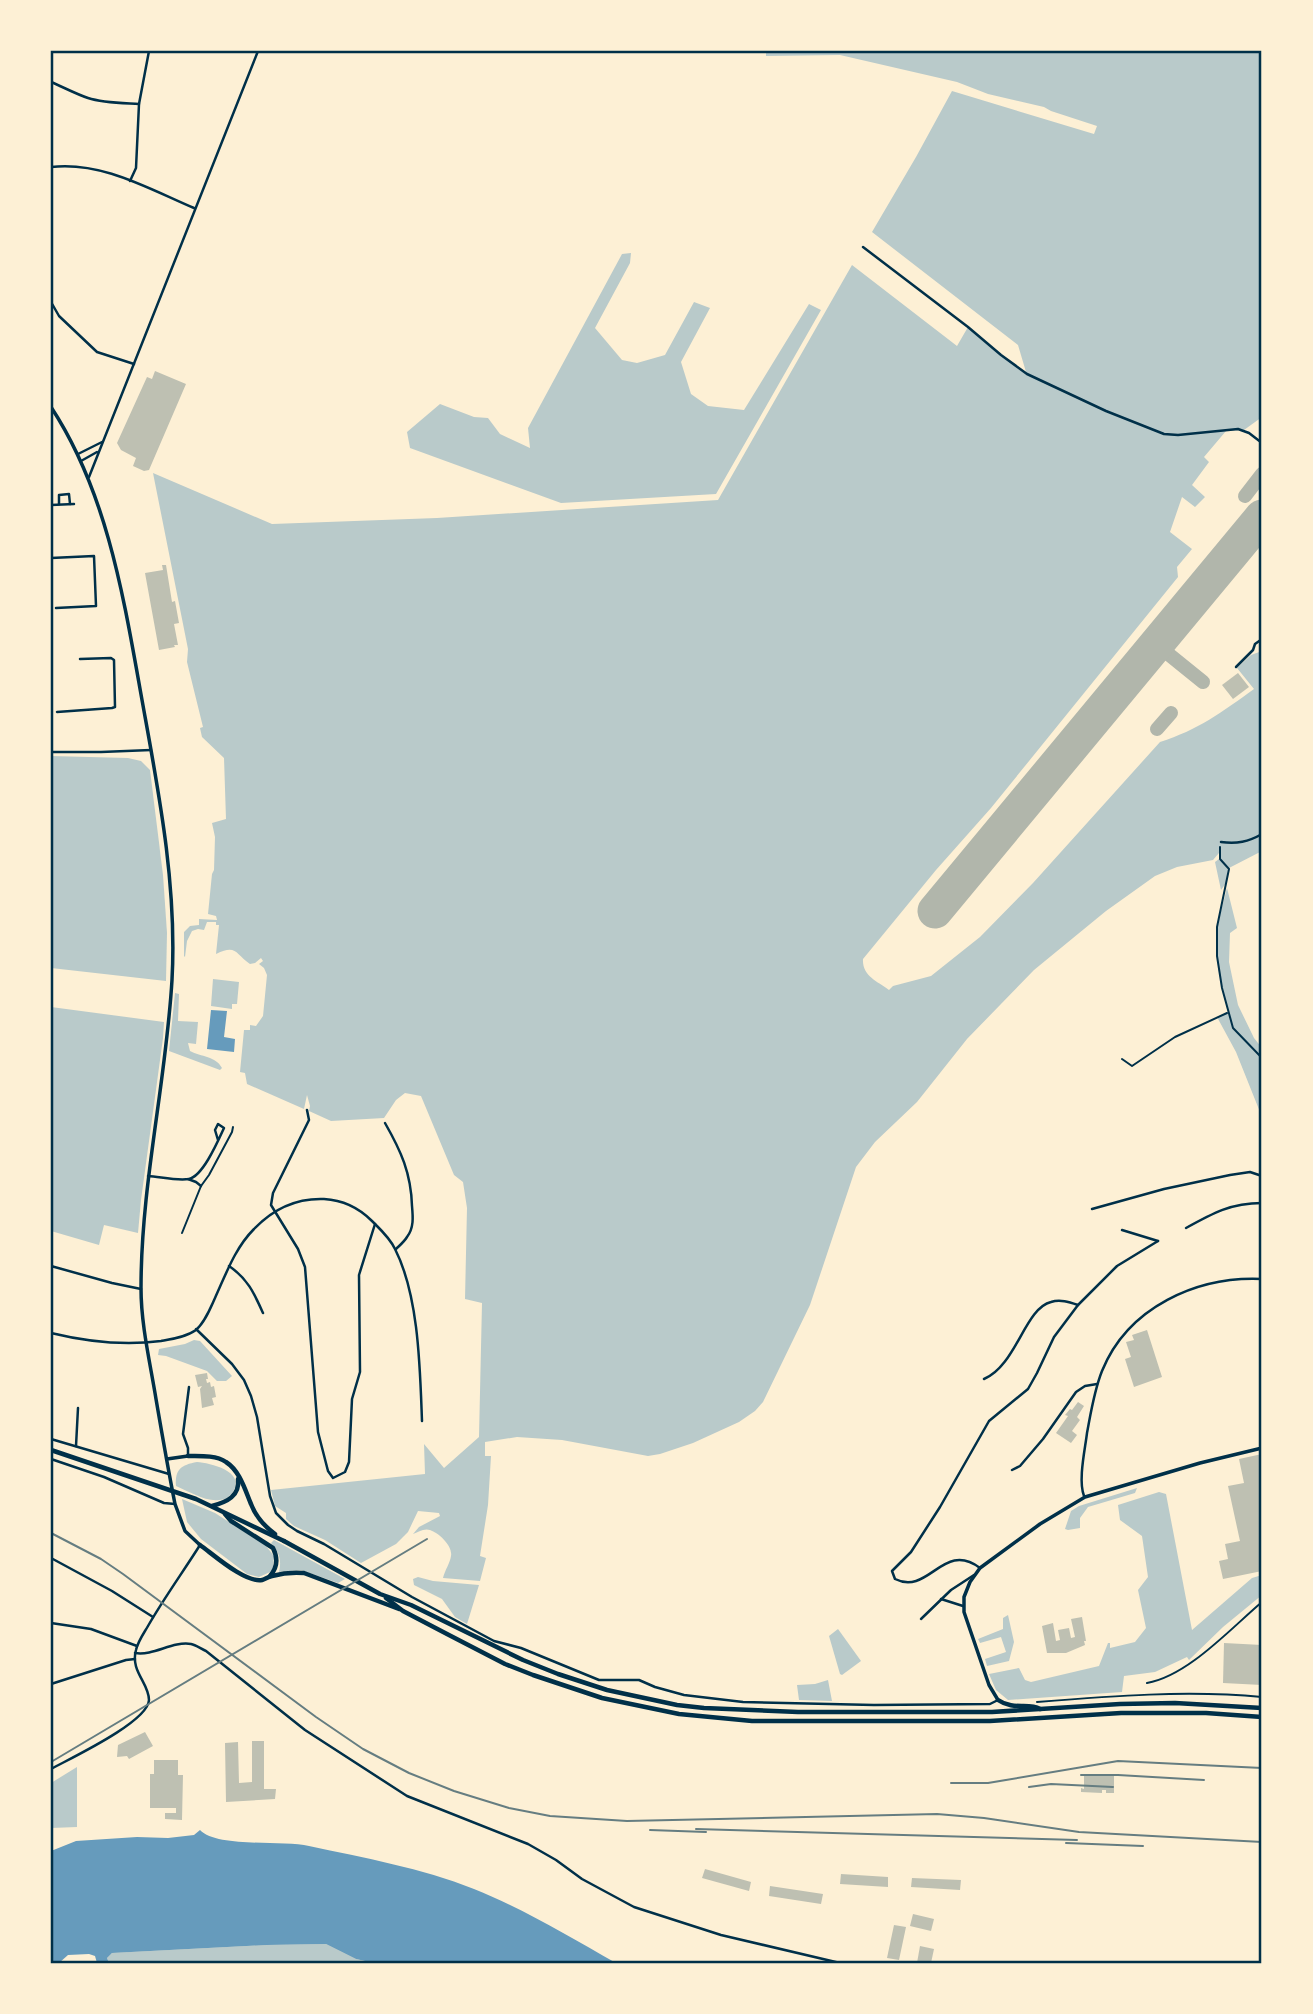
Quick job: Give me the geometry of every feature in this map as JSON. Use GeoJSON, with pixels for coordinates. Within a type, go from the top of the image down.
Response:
{"type":"FeatureCollection","features":[{"type":"Feature","properties":{"kind":"main road"},"geometry":{"type":"LineString","coordinates":[[51,1450],[224,1511],[380,1594],[403,1611]]}},
{"type":"Feature","properties":{"kind":"main road"},"geometry":{"type":"LineString","coordinates":[[188,1456],[224,1460],[244,1486],[257,1517],[284,1541]]}},
{"type":"Feature","properties":{"kind":"main road"},"geometry":{"type":"LineString","coordinates":[[212,1506],[230,1500],[235,1494],[239,1483],[237,1474]]}},
{"type":"Feature","properties":{"kind":"main road"},"geometry":{"type":"LineString","coordinates":[[200,1545],[254,1580],[264,1580],[275,1571],[277,1563],[272,1548],[231,1521],[224,1511]]}},
{"type":"Feature","properties":{"kind":"main road"},"geometry":{"type":"LineString","coordinates":[[270,1576],[304,1573],[403,1611],[505,1664],[533,1675],[602,1698],[679,1714],[752,1721],[990,1721],[1134,1713],[1206,1713],[1262,1717]]}},
{"type":"Feature","properties":{"kind":"main road"},"geometry":{"type":"LineString","coordinates":[[380,1594],[411,1605],[490,1645],[558,1674],[607,1690],[704,1708],[798,1712],[992,1712],[1175,1703],[1262,1708]]}},
{"type":"Feature","properties":{"kind":"main road"},"geometry":{"type":"LineString","coordinates":[[998,1700],[1010,1706],[1036,1706],[1041,1710]]}},
{"type":"Feature","properties":{"kind":"street"},"geometry":{"type":"LineString","coordinates":[[131,181],[136,168],[139,104],[149,51]]}},
{"type":"Feature","properties":{"kind":"street"},"geometry":{"type":"LineString","coordinates":[[89,478],[258,51]]}},
{"type":"Feature","properties":{"kind":"street"},"geometry":{"type":"LineString","coordinates":[[51,82],[97,100],[139,104]]}},
{"type":"Feature","properties":{"kind":"street"},"geometry":{"type":"LineString","coordinates":[[51,167],[76,166],[96,169],[194,208]]}},
{"type":"Feature","properties":{"kind":"street"},"geometry":{"type":"LineString","coordinates":[[863,247],[1027,374],[1106,411],[1171,435],[1238,429],[1262,443]]}},
{"type":"Feature","properties":{"kind":"street"},"geometry":{"type":"LineString","coordinates":[[51,302],[59,316],[97,352],[134,364]]}},
{"type":"Feature","properties":{"kind":"street"},"geometry":{"type":"LineString","coordinates":[[51,407],[89,478],[108,539],[124,602],[152,750],[167,856],[172,979],[143,1233],[141,1289],[146,1343],[175,1504],[185,1531],[200,1545],[137,1646],[135,1659],[149,1703],[145,1711],[128,1726],[51,1769]]}},
{"type":"Feature","properties":{"kind":"street"},"geometry":{"type":"LineString","coordinates":[[78,454],[102,442]]}},
{"type":"Feature","properties":{"kind":"street"},"geometry":{"type":"LineString","coordinates":[[81,461],[100,449]]}},
{"type":"Feature","properties":{"kind":"street"},"geometry":{"type":"LineString","coordinates":[[51,505],[72,504],[69,494],[59,495],[59,504]]}},
{"type":"Feature","properties":{"kind":"street"},"geometry":{"type":"LineString","coordinates":[[51,558],[94,556],[96,606],[56,608]]}},
{"type":"Feature","properties":{"kind":"street"},"geometry":{"type":"LineString","coordinates":[[1236,667],[1262,639]]}},
{"type":"Feature","properties":{"kind":"street"},"geometry":{"type":"LineString","coordinates":[[57,712],[115,707],[114,660],[109,657],[80,659]]}},
{"type":"Feature","properties":{"kind":"street"},"geometry":{"type":"LineString","coordinates":[[51,752],[152,750]]}},
{"type":"Feature","properties":{"kind":"street"},"geometry":{"type":"LineString","coordinates":[[1221,842],[1244,842],[1262,834]]}},
{"type":"Feature","properties":{"kind":"street"},"geometry":{"type":"LineString","coordinates":[[307,1110],[309,1119],[273,1193],[271,1205],[298,1249],[304,1267],[318,1432],[328,1471],[333,1478],[345,1472],[349,1462],[352,1399],[360,1372],[359,1275],[375,1224]]}},
{"type":"Feature","properties":{"kind":"street"},"geometry":{"type":"LineString","coordinates":[[385,1123],[409,1174],[412,1196],[413,1222],[407,1237],[396,1250]]}},
{"type":"Feature","properties":{"kind":"street"},"geometry":{"type":"LineString","coordinates":[[188,1179],[201,1170],[218,1140]]}},
{"type":"Feature","properties":{"kind":"street"},"geometry":{"type":"LineString","coordinates":[[1092,1209],[1164,1189],[1230,1175],[1250,1172],[1262,1176]]}},
{"type":"Feature","properties":{"kind":"street"},"geometry":{"type":"LineString","coordinates":[[149,1176],[188,1179],[201,1186]]}},
{"type":"Feature","properties":{"kind":"street"},"geometry":{"type":"LineString","coordinates":[[51,1333],[85,1341],[132,1345],[177,1338],[196,1329],[207,1315],[235,1254],[253,1230],[284,1206],[327,1199],[361,1211],[389,1239],[396,1250],[412,1304],[422,1421]]}},
{"type":"Feature","properties":{"kind":"street"},"geometry":{"type":"LineString","coordinates":[[1186,1228],[1216,1211],[1243,1203],[1262,1203]]}},
{"type":"Feature","properties":{"kind":"street"},"geometry":{"type":"LineString","coordinates":[[980,1568],[962,1558],[921,1579],[903,1583],[895,1579],[892,1571],[911,1552],[989,1421],[1027,1389],[1054,1337],[1078,1305],[1117,1266],[1158,1241],[1122,1230]]}},
{"type":"Feature","properties":{"kind":"street"},"geometry":{"type":"LineString","coordinates":[[51,1266],[141,1289]]}},
{"type":"Feature","properties":{"kind":"street"},"geometry":{"type":"LineString","coordinates":[[229,1266],[250,1284],[263,1313]]}},
{"type":"Feature","properties":{"kind":"street"},"geometry":{"type":"LineString","coordinates":[[1085,1497],[1082,1479],[1097,1384],[1102,1368],[1129,1327],[1150,1310],[1188,1290],[1225,1280],[1262,1279]]}},
{"type":"Feature","properties":{"kind":"street"},"geometry":{"type":"LineString","coordinates":[[984,1379],[993,1376],[1008,1360],[1029,1322],[1043,1305],[1065,1301],[1078,1305]]}},
{"type":"Feature","properties":{"kind":"street"},"geometry":{"type":"LineString","coordinates":[[196,1329],[232,1364],[244,1380],[257,1417],[270,1496],[276,1513],[288,1525],[498,1643],[521,1648],[599,1680],[639,1680],[684,1695],[743,1702],[990,1704],[998,1700],[992,1693],[982,1668],[963,1606],[964,1597],[980,1568],[1040,1524],[1085,1497],[1262,1448]]}},
{"type":"Feature","properties":{"kind":"street"},"geometry":{"type":"LineString","coordinates":[[1012,1471],[1020,1466],[1043,1439],[1076,1392],[1085,1385],[1097,1384]]}},
{"type":"Feature","properties":{"kind":"street"},"geometry":{"type":"LineString","coordinates":[[167,1459],[188,1456],[183,1434],[189,1387]]}},
{"type":"Feature","properties":{"kind":"street"},"geometry":{"type":"LineString","coordinates":[[76,1446],[78,1408]]}},
{"type":"Feature","properties":{"kind":"street"},"geometry":{"type":"LineString","coordinates":[[51,1439],[169,1474]]}},
{"type":"Feature","properties":{"kind":"street"},"geometry":{"type":"LineString","coordinates":[[51,1459],[104,1477],[164,1503],[175,1504]]}},
{"type":"Feature","properties":{"kind":"street"},"geometry":{"type":"LineString","coordinates":[[51,1558],[153,1617]]}},
{"type":"Feature","properties":{"kind":"street"},"geometry":{"type":"LineString","coordinates":[[921,1619],[951,1590],[974,1575]]}},
{"type":"Feature","properties":{"kind":"street"},"geometry":{"type":"LineString","coordinates":[[941,1599],[963,1606]]}},
{"type":"Feature","properties":{"kind":"street"},"geometry":{"type":"LineString","coordinates":[[51,1623],[91,1629],[137,1646]]}},
{"type":"Feature","properties":{"kind":"street"},"geometry":{"type":"LineString","coordinates":[[135,1653],[148,1653],[182,1643],[192,1644],[206,1651],[305,1730],[407,1796],[528,1844],[634,1907],[721,1935],[840,1963]]}},
{"type":"Feature","properties":{"kind":"street"},"geometry":{"type":"LineString","coordinates":[[51,1684],[135,1659]]}},
{"type":"Feature","properties":{"kind":"lane"},"geometry":{"type":"LineString","coordinates":[[182,1233],[201,1186],[233,1127]]}},
{"type":"Feature","properties":{"kind":"lane"},"geometry":{"type":"LineString","coordinates":[[1147,1684],[1185,1668],[1262,1602]]}},
{"type":"Feature","properties":{"kind":"path"},"geometry":{"type":"LineString","coordinates":[[1221,842],[1220,859],[1229,869],[1217,927],[1217,956],[1222,988],[1233,1027],[1262,1058]]}},
{"type":"Feature","properties":{"kind":"path"},"geometry":{"type":"LineString","coordinates":[[1122,1059],[1132,1066],[1175,1037],[1228,1012]]}},
{"type":"Feature","properties":{"kind":"path"},"geometry":{"type":"LineString","coordinates":[[1056,1700],[1224,1693],[1262,1697]]}},
{"type":"Feature","properties":{"kind":"shaded area"},"geometry":{"type":"Polygon","coordinates":[[[766,51],[1262,51],[1262,417],[1244,430],[1226,431],[1204,457],[1209,462],[1192,485],[1205,497],[1195,507],[1182,497],[1170,532],[1192,549],[1177,567],[1178,577],[991,808],[863,959],[863,965],[871,978],[889,990],[893,986],[931,976],[980,937],[1033,883],[1160,742],[1198,726],[1254,689],[1237,668],[1251,655],[1262,651],[1262,851],[1229,868],[1224,864],[1228,870],[1226,883],[1221,890],[1215,862],[1219,859],[1219,853],[1213,860],[1177,867],[1155,876],[1106,911],[1034,970],[967,1039],[917,1102],[875,1142],[856,1167],[810,1305],[763,1402],[755,1411],[739,1422],[693,1443],[648,1456],[562,1440],[517,1437],[485,1442],[485,1456],[491,1456],[488,1505],[480,1556],[486,1558],[480,1581],[443,1578],[451,1556],[448,1544],[430,1530],[413,1534],[419,1527],[440,1516],[439,1513],[418,1511],[408,1532],[396,1544],[361,1563],[325,1540],[294,1526],[286,1519],[286,1513],[275,1506],[271,1490],[425,1474],[424,1444],[444,1468],[479,1437],[482,1303],[465,1299],[467,1208],[463,1182],[454,1175],[421,1096],[405,1093],[396,1100],[384,1118],[331,1121],[309,1111],[307,1095],[304,1109],[247,1084],[245,1073],[240,1072],[244,1030],[250,1030],[250,1025],[256,1026],[263,1016],[267,975],[259,964],[263,961],[261,958],[250,964],[232,950],[216,954],[219,925],[216,925],[216,922],[207,922],[204,930],[192,931],[184,956],[184,932],[190,926],[199,925],[199,919],[217,920],[216,916],[208,914],[214,870],[215,837],[212,823],[226,819],[224,758],[202,737],[200,728],[203,727],[187,662],[188,649],[153,473],[272,524],[437,518],[718,500],[852,265],[957,346],[968,327],[1026,372],[1018,345],[872,232],[952,91],[1094,134],[1097,126],[1044,107],[988,94],[957,82],[840,55],[766,56],[766,51]]]}},
{"type":"Feature","properties":{"kind":"shaded area"},"geometry":{"type":"Polygon","coordinates":[[[631,253],[630,263],[595,328],[622,360],[637,363],[665,355],[694,302],[710,308],[681,362],[691,394],[708,406],[744,410],[809,304],[821,310],[716,494],[561,503],[410,448],[407,432],[440,404],[474,417],[488,418],[500,434],[530,448],[528,428],[622,254],[631,253]]]}},
{"type":"Feature","properties":{"kind":"shaded area"},"geometry":{"type":"Polygon","coordinates":[[[51,756],[128,758],[141,761],[150,770],[163,875],[167,933],[166,981],[51,968],[51,756]]]}},
{"type":"Feature","properties":{"kind":"shaded area"},"geometry":{"type":"Polygon","coordinates":[[[1227,888],[1237,928],[1230,933],[1229,962],[1238,1005],[1254,1038],[1262,1048],[1262,1117],[1236,1052],[1217,1017],[1228,1012],[1216,947],[1227,888]]]}},
{"type":"Feature","properties":{"kind":"shaded area"},"geometry":{"type":"Polygon","coordinates":[[[213,979],[239,982],[237,1004],[232,1004],[232,1009],[211,1006],[213,979]]]}},
{"type":"Feature","properties":{"kind":"shaded area"},"geometry":{"type":"Polygon","coordinates":[[[175,993],[179,994],[178,1021],[198,1022],[196,1044],[188,1043],[190,1051],[216,1061],[222,1068],[220,1070],[169,1051],[175,993]]]}},
{"type":"Feature","properties":{"kind":"shaded area"},"geometry":{"type":"Polygon","coordinates":[[[51,1007],[164,1022],[138,1233],[104,1225],[99,1245],[51,1231],[51,1007]]]}},
{"type":"Feature","properties":{"kind":"shaded area"},"geometry":{"type":"Polygon","coordinates":[[[194,1340],[200,1341],[232,1376],[226,1381],[217,1381],[207,1371],[158,1355],[159,1349],[194,1340]]]}},
{"type":"Feature","properties":{"kind":"shaded area"},"geometry":{"type":"Polygon","coordinates":[[[197,1462],[218,1466],[231,1474],[236,1485],[233,1492],[225,1499],[214,1500],[176,1486],[180,1469],[197,1462]]]}},
{"type":"Feature","properties":{"kind":"shaded area"},"geometry":{"type":"Polygon","coordinates":[[[1137,1488],[1135,1493],[1088,1507],[1080,1518],[1080,1528],[1065,1529],[1071,1511],[1079,1506],[1137,1488]]]}},
{"type":"Feature","properties":{"kind":"shaded area"},"geometry":{"type":"Polygon","coordinates":[[[1159,1492],[1166,1494],[1192,1630],[1252,1578],[1262,1575],[1262,1595],[1189,1660],[1187,1657],[1155,1672],[1124,1676],[1122,1692],[1008,1700],[996,1690],[989,1674],[1019,1668],[1025,1680],[1031,1682],[1099,1666],[1108,1643],[1110,1648],[1135,1642],[1146,1628],[1138,1590],[1148,1577],[1142,1536],[1120,1520],[1118,1505],[1159,1492]]]}},
{"type":"Feature","properties":{"kind":"shaded area"},"geometry":{"type":"Polygon","coordinates":[[[182,1499],[215,1513],[266,1546],[274,1556],[270,1572],[259,1577],[247,1574],[201,1539],[187,1522],[182,1499]]]}},
{"type":"Feature","properties":{"kind":"shaded area"},"geometry":{"type":"Polygon","coordinates":[[[274,1540],[345,1579],[338,1583],[301,1570],[279,1572],[279,1556],[271,1543],[274,1540]]]}},
{"type":"Feature","properties":{"kind":"shaded area"},"geometry":{"type":"Polygon","coordinates":[[[418,1577],[479,1585],[467,1624],[455,1617],[442,1599],[414,1585],[413,1579],[418,1577]]]}},
{"type":"Feature","properties":{"kind":"shaded area"},"geometry":{"type":"Polygon","coordinates":[[[1008,1615],[1014,1642],[1009,1661],[987,1666],[985,1659],[1006,1652],[1001,1637],[980,1643],[978,1639],[1003,1629],[1003,1618],[1008,1615]]]}},
{"type":"Feature","properties":{"kind":"shaded area"},"geometry":{"type":"Polygon","coordinates":[[[838,1629],[861,1661],[842,1675],[829,1636],[838,1629]]]}},
{"type":"Feature","properties":{"kind":"shaded area"},"geometry":{"type":"Polygon","coordinates":[[[828,1680],[832,1701],[799,1700],[797,1685],[828,1680]]]}},
{"type":"Feature","properties":{"kind":"shaded area"},"geometry":{"type":"Polygon","coordinates":[[[77,1767],[77,1827],[51,1828],[51,1783],[77,1767]]]}},
{"type":"Feature","properties":{"kind":"shaded area"},"geometry":{"type":"Polygon","coordinates":[[[326,1944],[356,1959],[374,1963],[109,1963],[107,1958],[112,1953],[326,1944]]]}},
{"type":"Feature","properties":{"kind":"water"},"geometry":{"type":"Polygon","coordinates":[[[211,1010],[227,1011],[224,1037],[235,1039],[234,1052],[207,1049],[211,1010]]]}},
{"type":"Feature","properties":{"kind":"water"},"geometry":{"type":"Polygon","coordinates":[[[200,1830],[208,1836],[221,1839],[309,1846],[434,1875],[511,1905],[616,1963],[374,1963],[356,1959],[326,1944],[112,1953],[107,1958],[109,1963],[97,1963],[95,1956],[89,1954],[68,1955],[59,1963],[51,1963],[51,1851],[76,1841],[168,1838],[194,1835],[200,1830]]]}},
{"type":"Feature","properties":{"kind":"building"},"geometry":{"type":"Polygon","coordinates":[[[155,371],[186,384],[149,470],[144,471],[133,466],[136,458],[121,450],[117,443],[147,377],[152,379],[155,371]]]}},
{"type":"Feature","properties":{"kind":"building"},"geometry":{"type":"Polygon","coordinates":[[[162,565],[166,565],[172,602],[175,601],[179,623],[174,624],[178,645],[159,650],[145,573],[163,570],[162,565]]]}},
{"type":"Feature","properties":{"kind":"building"},"geometry":{"type":"Polygon","coordinates":[[[1238,673],[1249,687],[1233,699],[1222,685],[1238,673]]]}},
{"type":"Feature","properties":{"kind":"building"},"geometry":{"type":"Polygon","coordinates":[[[1147,1330],[1162,1377],[1134,1387],[1125,1359],[1131,1357],[1126,1342],[1134,1340],[1132,1335],[1147,1330]]]}},
{"type":"Feature","properties":{"kind":"building"},"geometry":{"type":"Polygon","coordinates":[[[207,1373],[207,1383],[210,1382],[211,1387],[214,1386],[216,1397],[212,1398],[214,1405],[202,1408],[202,1386],[198,1387],[195,1375],[207,1373]]]}},
{"type":"Feature","properties":{"kind":"building"},"geometry":{"type":"Polygon","coordinates":[[[1078,1402],[1084,1406],[1077,1417],[1080,1420],[1072,1431],[1077,1435],[1071,1443],[1056,1433],[1068,1416],[1065,1415],[1078,1402]]]}},
{"type":"Feature","properties":{"kind":"building"},"geometry":{"type":"Polygon","coordinates":[[[1262,1454],[1262,1571],[1223,1579],[1219,1561],[1228,1559],[1225,1544],[1240,1541],[1228,1486],[1244,1483],[1239,1459],[1262,1454]]]}},
{"type":"Feature","properties":{"kind":"building"},"geometry":{"type":"Polygon","coordinates":[[[1082,1617],[1085,1645],[1066,1653],[1047,1653],[1042,1626],[1053,1623],[1056,1641],[1060,1640],[1058,1630],[1069,1628],[1071,1638],[1075,1637],[1071,1619],[1082,1617]]]}},
{"type":"Feature","properties":{"kind":"building"},"geometry":{"type":"Polygon","coordinates":[[[1224,1643],[1262,1645],[1262,1685],[1223,1683],[1224,1643]]]}},
{"type":"Feature","properties":{"kind":"building"},"geometry":{"type":"Polygon","coordinates":[[[145,1732],[153,1746],[129,1759],[127,1756],[117,1757],[118,1745],[145,1732]]]}},
{"type":"Feature","properties":{"kind":"building"},"geometry":{"type":"Polygon","coordinates":[[[252,1741],[264,1741],[264,1789],[276,1789],[275,1799],[226,1802],[225,1743],[238,1742],[239,1783],[252,1782],[252,1741]]]}},
{"type":"Feature","properties":{"kind":"building"},"geometry":{"type":"Polygon","coordinates":[[[154,1760],[178,1760],[178,1775],[183,1775],[182,1820],[165,1819],[165,1813],[176,1813],[176,1808],[150,1808],[150,1774],[154,1774],[154,1760]]]}},
{"type":"Feature","properties":{"kind":"building"},"geometry":{"type":"Polygon","coordinates":[[[1084,1775],[1114,1776],[1114,1793],[1106,1793],[1106,1790],[1102,1790],[1102,1793],[1081,1792],[1081,1788],[1084,1789],[1084,1775]]]}},
{"type":"Feature","properties":{"kind":"building"},"geometry":{"type":"Polygon","coordinates":[[[705,1869],[751,1882],[749,1891],[702,1878],[705,1869]]]}},
{"type":"Feature","properties":{"kind":"building"},"geometry":{"type":"Polygon","coordinates":[[[841,1874],[888,1877],[888,1887],[840,1884],[841,1874]]]}},
{"type":"Feature","properties":{"kind":"building"},"geometry":{"type":"Polygon","coordinates":[[[912,1878],[961,1880],[960,1890],[911,1887],[912,1878]]]}},
{"type":"Feature","properties":{"kind":"building"},"geometry":{"type":"Polygon","coordinates":[[[770,1886],[823,1894],[821,1904],[769,1896],[770,1886]]]}},
{"type":"Feature","properties":{"kind":"building"},"geometry":{"type":"Polygon","coordinates":[[[913,1914],[934,1919],[931,1931],[910,1926],[913,1914]]]}},
{"type":"Feature","properties":{"kind":"building"},"geometry":{"type":"Polygon","coordinates":[[[894,1925],[906,1927],[899,1960],[887,1958],[894,1925]]]}},
{"type":"Feature","properties":{"kind":"building"},"geometry":{"type":"Polygon","coordinates":[[[920,1946],[934,1949],[931,1963],[917,1963],[920,1946]]]}},
{"type":"Feature","properties":{"kind":"taxiway"},"geometry":{"type":"LineString","coordinates":[[1245,496],[1262,474]]}},
{"type":"Feature","properties":{"kind":"taxiway"},"geometry":{"type":"LineString","coordinates":[[1250,517],[1257,523]]}},
{"type":"Feature","properties":{"kind":"taxiway"},"geometry":{"type":"LineString","coordinates":[[1156,644],[1203,682]]}},
{"type":"Feature","properties":{"kind":"taxiway"},"geometry":{"type":"LineString","coordinates":[[1157,729],[1171,713]]}},
{"type":"Feature","properties":{"kind":"runway"},"geometry":{"type":"LineString","coordinates":[[935,911],[1262,517]]}},
{"type":"Feature","properties":{"kind":"railway"},"geometry":{"type":"LineString","coordinates":[[51,1533],[101,1559],[123,1574],[363,1749],[409,1773],[454,1791],[509,1808],[550,1816],[627,1821],[937,1814],[1079,1832],[1262,1842]]}},
{"type":"Feature","properties":{"kind":"railway"},"geometry":{"type":"LineString","coordinates":[[51,1762],[427,1539]]}},
{"type":"Feature","properties":{"kind":"railway"},"geometry":{"type":"LineString","coordinates":[[951,1783],[988,1783],[1118,1761],[1262,1768]]}},
{"type":"Feature","properties":{"kind":"railway"},"geometry":{"type":"LineString","coordinates":[[1081,1775],[1204,1780]]}},
{"type":"Feature","properties":{"kind":"railway"},"geometry":{"type":"LineString","coordinates":[[1029,1787],[1051,1784],[1113,1787]]}},
{"type":"Feature","properties":{"kind":"railway"},"geometry":{"type":"LineString","coordinates":[[696,1829],[1077,1840]]}},
{"type":"Feature","properties":{"kind":"railway"},"geometry":{"type":"LineString","coordinates":[[650,1830],[706,1832]]}},
{"type":"Feature","properties":{"kind":"railway"},"geometry":{"type":"LineString","coordinates":[[1066,1843],[1143,1846]]}}]}
